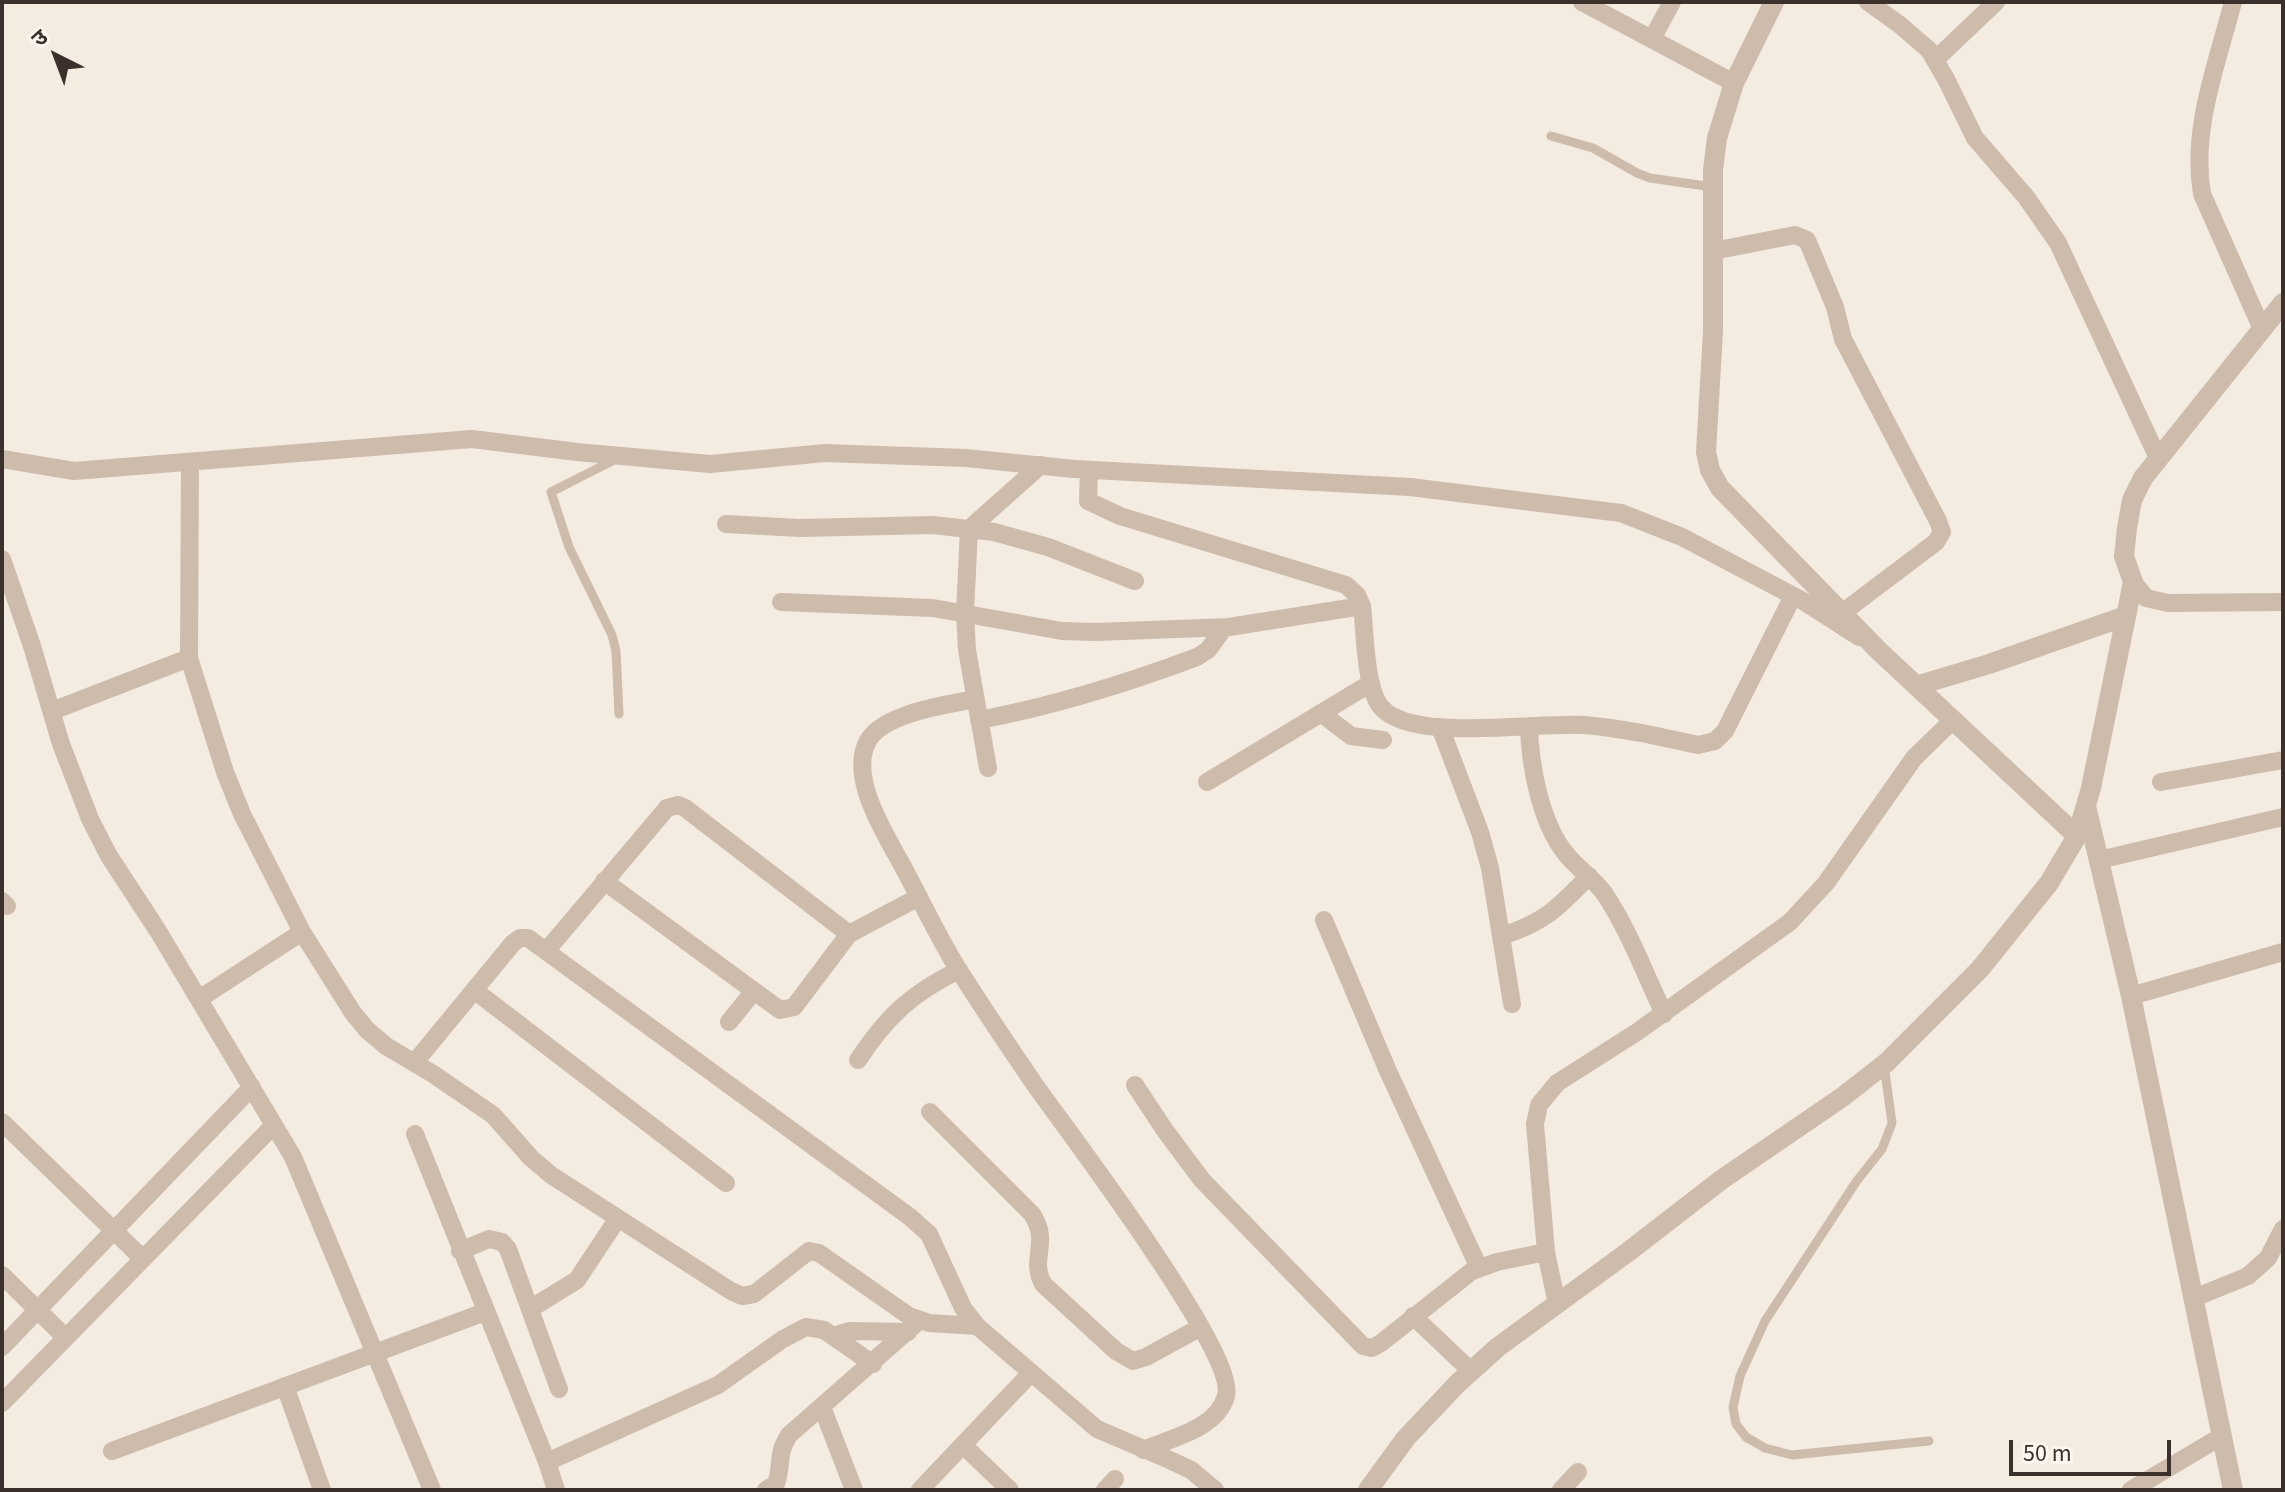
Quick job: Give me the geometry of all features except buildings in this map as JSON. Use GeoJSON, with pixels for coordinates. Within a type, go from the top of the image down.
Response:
{"type":"FeatureCollection","features":[{"type":"Feature","properties":{"kind":"street"},"geometry":{"type":"LineString","coordinates":[[1582,2],[1734,83]]}},
{"type":"Feature","properties":{"kind":"street"},"geometry":{"type":"LineString","coordinates":[[1652,39],[1672,2]]}},
{"type":"Feature","properties":{"kind":"street"},"geometry":{"type":"LineString","coordinates":[[1774,2],[1734,83],[1717,138],[1713,187],[1713,331],[1706,452],[1710,470],[1720,488],[1878,650],[1919,685],[2077,836]]}},
{"type":"Feature","properties":{"kind":"street"},"geometry":{"type":"LineString","coordinates":[[1868,2],[1929,50],[1975,138],[2026,197],[2058,243],[2158,458]]}},
{"type":"Feature","properties":{"kind":"street"},"geometry":{"type":"LineString","coordinates":[[1935,60],[1996,2]]}},
{"type":"Feature","properties":{"kind":"street"},"geometry":{"type":"LineString","coordinates":[[2233,2],[2199,134],[2198,173],[2202,194],[2262,329]]}},
{"type":"Feature","properties":{"kind":"street"},"geometry":{"type":"LineString","coordinates":[[1713,251],[1795,235],[1807,240],[1835,307],[1843,339],[1942,532],[1936,542],[1842,613]]}},
{"type":"Feature","properties":{"kind":"street"},"geometry":{"type":"LineString","coordinates":[[2283,303],[2143,478],[2132,500],[2124,556],[2133,582],[2146,598],[2168,603],[2283,602]]}},
{"type":"Feature","properties":{"kind":"street"},"geometry":{"type":"LineString","coordinates":[[2,459],[74,471],[472,439],[710,464],[825,453],[966,458],[1089,470],[1410,487],[1621,513],[1682,537],[1793,596],[1878,650]]}},
{"type":"Feature","properties":{"kind":"street"},"geometry":{"type":"LineString","coordinates":[[190,463],[189,658],[225,772],[242,814],[302,932],[367,1030],[386,1046],[493,1115],[551,1175],[742,1296],[754,1294],[809,1251],[819,1253],[919,1325]]}},
{"type":"Feature","properties":{"kind":"street"},"geometry":{"type":"LineString","coordinates":[[988,768],[967,650],[965,613],[969,529],[1041,465]]}},
{"type":"Feature","properties":{"kind":"street"},"geometry":{"type":"LineString","coordinates":[[1089,470],[1088,501],[1120,516],[1346,585],[1357,595],[1362,606],[1371,683],[1378,704],[1390,717],[1411,725],[1582,725],[1698,745],[1715,741],[1725,731],[1793,596]]}},
{"type":"Feature","properties":{"kind":"street"},"geometry":{"type":"LineString","coordinates":[[726,524],[800,528],[933,525],[994,532],[1048,547],[1135,581]]}},
{"type":"Feature","properties":{"kind":"street"},"geometry":{"type":"LineString","coordinates":[[2,559],[61,744],[90,819],[109,856],[293,1157],[432,1490]]}},
{"type":"Feature","properties":{"kind":"street"},"geometry":{"type":"LineString","coordinates":[[1368,1490],[1406,1438],[1498,1347],[1721,1180],[1884,1065],[1980,969],[2049,883],[2077,836],[2133,582]]}},
{"type":"Feature","properties":{"kind":"street"},"geometry":{"type":"LineString","coordinates":[[781,602],[933,608],[1062,631],[1224,628],[1362,606]]}},
{"type":"Feature","properties":{"kind":"street"},"geometry":{"type":"LineString","coordinates":[[1919,685],[2126,616]]}},
{"type":"Feature","properties":{"kind":"street"},"geometry":{"type":"LineString","coordinates":[[979,720],[1031,711],[1176,665],[1208,650],[1224,628]]}},
{"type":"Feature","properties":{"kind":"street"},"geometry":{"type":"LineString","coordinates":[[52,711],[189,658]]}},
{"type":"Feature","properties":{"kind":"street"},"geometry":{"type":"LineString","coordinates":[[1207,782],[1371,683]]}},
{"type":"Feature","properties":{"kind":"street"},"geometry":{"type":"LineString","coordinates":[[975,699],[916,712],[883,726],[870,738],[863,756],[865,784],[880,824],[959,970],[1033,1082],[1173,1279],[1224,1374],[1228,1394],[1220,1411],[1203,1426],[1143,1450]]}},
{"type":"Feature","properties":{"kind":"street"},"geometry":{"type":"LineString","coordinates":[[1321,713],[1351,736],[1383,740]]}},
{"type":"Feature","properties":{"kind":"street"},"geometry":{"type":"LineString","coordinates":[[1557,1304],[1546,1252],[1535,1124],[1539,1105],[1557,1083],[1664,1014],[1790,922],[1826,883],[1914,758],[1953,720]]}},
{"type":"Feature","properties":{"kind":"street"},"geometry":{"type":"LineString","coordinates":[[1529,726],[1534,778],[1554,834],[1563,850],[1603,891],[1664,1014]]}},
{"type":"Feature","properties":{"kind":"street"},"geometry":{"type":"LineString","coordinates":[[1440,727],[1480,832],[1490,868],[1512,1004]]}},
{"type":"Feature","properties":{"kind":"street"},"geometry":{"type":"LineString","coordinates":[[2161,782],[2283,760]]}},
{"type":"Feature","properties":{"kind":"street"},"geometry":{"type":"LineString","coordinates":[[547,950],[667,808],[678,805],[849,934]]}},
{"type":"Feature","properties":{"kind":"street"},"geometry":{"type":"LineString","coordinates":[[2086,806],[2131,996],[2233,1490]]}},
{"type":"Feature","properties":{"kind":"street"},"geometry":{"type":"LineString","coordinates":[[2099,860],[2283,817]]}},
{"type":"Feature","properties":{"kind":"street"},"geometry":{"type":"LineString","coordinates":[[1502,936],[1538,923],[1552,914],[1589,876]]}},
{"type":"Feature","properties":{"kind":"street"},"geometry":{"type":"LineString","coordinates":[[604,881],[780,1010],[794,1007],[849,934],[919,897]]}},
{"type":"Feature","properties":{"kind":"street"},"geometry":{"type":"LineString","coordinates":[[1324,920],[1388,1071],[1479,1268]]}},
{"type":"Feature","properties":{"kind":"street"},"geometry":{"type":"LineString","coordinates":[[199,999],[302,932]]}},
{"type":"Feature","properties":{"kind":"street"},"geometry":{"type":"LineString","coordinates":[[415,1062],[520,938],[528,938],[910,1217],[929,1234],[963,1308],[977,1326],[1097,1429],[1191,1470],[1215,1490]]}},
{"type":"Feature","properties":{"kind":"street"},"geometry":{"type":"LineString","coordinates":[[2131,996],[2283,952]]}},
{"type":"Feature","properties":{"kind":"street"},"geometry":{"type":"LineString","coordinates":[[858,1060],[877,1031],[901,1006],[928,985],[959,970]]}},
{"type":"Feature","properties":{"kind":"street"},"geometry":{"type":"LineString","coordinates":[[474,990],[726,1183]]}},
{"type":"Feature","properties":{"kind":"street"},"geometry":{"type":"LineString","coordinates":[[729,1022],[754,991]]}},
{"type":"Feature","properties":{"kind":"street"},"geometry":{"type":"LineString","coordinates":[[1135,1085],[1202,1180],[1363,1346],[1372,1348],[1381,1343],[1444,1291],[1479,1268],[1546,1252]]}},
{"type":"Feature","properties":{"kind":"street"},"geometry":{"type":"LineString","coordinates":[[2,1347],[252,1087]]}},
{"type":"Feature","properties":{"kind":"street"},"geometry":{"type":"LineString","coordinates":[[930,1112],[1032,1214],[1040,1227],[1042,1240],[1037,1273],[1043,1284],[1116,1351],[1133,1361],[1201,1327]]}},
{"type":"Feature","properties":{"kind":"street"},"geometry":{"type":"LineString","coordinates":[[2,1122],[142,1258]]}},
{"type":"Feature","properties":{"kind":"street"},"geometry":{"type":"LineString","coordinates":[[2,1403],[274,1125]]}},
{"type":"Feature","properties":{"kind":"street"},"geometry":{"type":"LineString","coordinates":[[415,1134],[556,1490]]}},
{"type":"Feature","properties":{"kind":"street"},"geometry":{"type":"LineString","coordinates":[[530,1309],[577,1280],[618,1218]]}},
{"type":"Feature","properties":{"kind":"street"},"geometry":{"type":"LineString","coordinates":[[2194,1298],[2248,1276],[2268,1258],[2283,1229]]}},
{"type":"Feature","properties":{"kind":"street"},"geometry":{"type":"LineString","coordinates":[[460,1251],[489,1239],[502,1242],[508,1249],[559,1389]]}},
{"type":"Feature","properties":{"kind":"street"},"geometry":{"type":"LineString","coordinates":[[2,1275],[65,1337]]}},
{"type":"Feature","properties":{"kind":"street"},"geometry":{"type":"LineString","coordinates":[[766,1490],[776,1484],[781,1471],[779,1451],[789,1435],[919,1325],[963,1308]]}},
{"type":"Feature","properties":{"kind":"street"},"geometry":{"type":"LineString","coordinates":[[112,1451],[485,1312]]}},
{"type":"Feature","properties":{"kind":"street"},"geometry":{"type":"LineString","coordinates":[[1413,1316],[1471,1371]]}},
{"type":"Feature","properties":{"kind":"street"},"geometry":{"type":"LineString","coordinates":[[833,1336],[849,1331],[919,1325],[977,1326]]}},
{"type":"Feature","properties":{"kind":"street"},"geometry":{"type":"LineString","coordinates":[[547,1462],[718,1385],[783,1339],[806,1327],[824,1330],[873,1364]]}},
{"type":"Feature","properties":{"kind":"street"},"geometry":{"type":"LineString","coordinates":[[920,1490],[1031,1373]]}},
{"type":"Feature","properties":{"kind":"street"},"geometry":{"type":"LineString","coordinates":[[285,1386],[322,1490]]}},
{"type":"Feature","properties":{"kind":"street"},"geometry":{"type":"LineString","coordinates":[[822,1407],[854,1490]]}},
{"type":"Feature","properties":{"kind":"street"},"geometry":{"type":"LineString","coordinates":[[2131,1490],[2222,1436]]}},
{"type":"Feature","properties":{"kind":"street"},"geometry":{"type":"LineString","coordinates":[[964,1446],[1010,1490]]}},
{"type":"Feature","properties":{"kind":"street"},"geometry":{"type":"LineString","coordinates":[[1561,1490],[1578,1472]]}},
{"type":"Feature","properties":{"kind":"lane"},"geometry":{"type":"LineString","coordinates":[[1551,136],[1593,148],[1650,178],[1713,187]]}},
{"type":"Feature","properties":{"kind":"lane"},"geometry":{"type":"LineString","coordinates":[[619,714],[616,651],[612,635],[569,547],[551,492],[622,456]]}},
{"type":"Feature","properties":{"kind":"lane"},"geometry":{"type":"LineString","coordinates":[[1884,1065],[1892,1123],[1882,1149],[1856,1182],[1765,1321],[1740,1376],[1733,1407],[1736,1424],[1746,1437],[1765,1448],[1792,1455],[1929,1441]]}}]}
